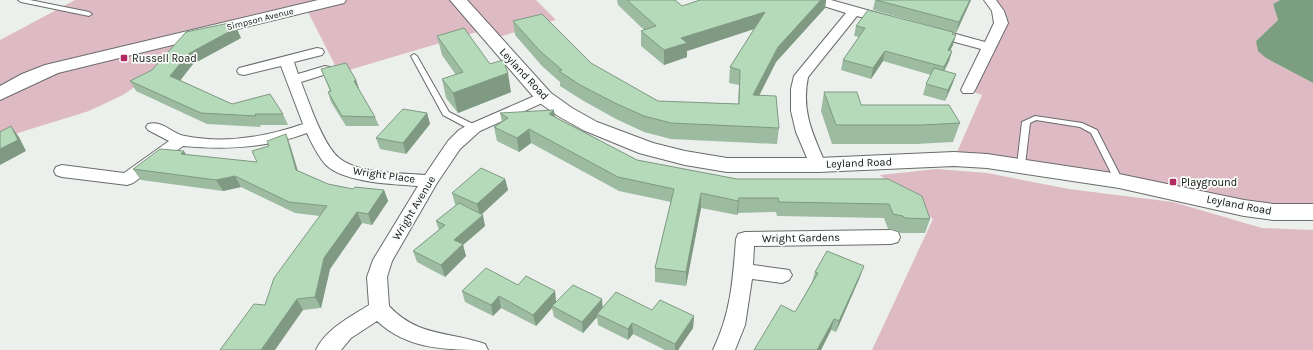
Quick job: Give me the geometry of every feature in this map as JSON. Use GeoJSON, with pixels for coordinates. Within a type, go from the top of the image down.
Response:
{"type":"FeatureCollection","features":[{"type":"Feature","properties":{"kind":"street","name":"Simpson Avenue"},"geometry":{"type":"LineString","coordinates":[[0,94],[29,78],[52,69],[338,0]]}},
{"type":"Feature","properties":{"kind":"street","name":"Leyland Road"},"geometry":{"type":"LineString","coordinates":[[458,0],[544,97],[565,112],[616,138],[685,158],[727,165],[818,165],[954,159],[1021,165],[1119,180],[1244,208],[1273,212],[1313,212]]}},
{"type":"Feature","properties":{"kind":"street"},"geometry":{"type":"LineString","coordinates":[[818,0],[897,22]]}},
{"type":"Feature","properties":{"kind":"street"},"geometry":{"type":"LineString","coordinates":[[968,90],[1001,23],[998,10],[990,0]]}},
{"type":"Feature","properties":{"kind":"street"},"geometry":{"type":"LineString","coordinates":[[818,165],[798,115],[798,89],[801,76],[854,11]]}},
{"type":"Feature","properties":{"kind":"street"},"geometry":{"type":"LineString","coordinates":[[920,28],[988,47]]}},
{"type":"Feature","properties":{"kind":"street"},"geometry":{"type":"LineString","coordinates":[[244,71],[318,52]]}},
{"type":"Feature","properties":{"kind":"street","name":"Wright Place"},"geometry":{"type":"LineString","coordinates":[[286,60],[312,126],[332,162],[348,171],[430,181]]}},
{"type":"Feature","properties":{"kind":"street"},"geometry":{"type":"LineString","coordinates":[[294,80],[325,70]]}},
{"type":"Feature","properties":{"kind":"street","name":"Wright Avenue"},"geometry":{"type":"LineString","coordinates":[[379,309],[377,277],[383,260],[430,181],[454,145],[465,134],[474,128],[544,97]]}},
{"type":"Feature","properties":{"kind":"street"},"geometry":{"type":"LineString","coordinates":[[154,127],[180,141],[215,144],[249,142],[281,137],[312,126]]}},
{"type":"Feature","properties":{"kind":"street"},"geometry":{"type":"LineString","coordinates":[[62,171],[127,179],[180,141]]}},
{"type":"Feature","properties":{"kind":"street","name":"Wright Gardens"},"geometry":{"type":"LineString","coordinates":[[724,350],[736,323],[743,271],[745,239],[891,237]]}},
{"type":"Feature","properties":{"kind":"street"},"geometry":{"type":"LineString","coordinates":[[743,271],[782,275]]}},
{"type":"Feature","properties":{"kind":"street"},"geometry":{"type":"LineString","coordinates":[[327,350],[344,332],[379,309],[385,317],[402,329],[426,341],[477,350]]}},
{"type":"Feature","properties":{"kind":"lane"},"geometry":{"type":"LineString","coordinates":[[21,0],[89,14]]}},
{"type":"Feature","properties":{"kind":"lane"},"geometry":{"type":"LineString","coordinates":[[414,56],[446,113],[474,128]]}},
{"type":"Feature","properties":{"kind":"lane"},"geometry":{"type":"LineString","coordinates":[[1021,165],[1026,122],[1035,118],[1082,125],[1094,132],[1119,180]]}},
{"type":"Feature","properties":{"kind":"shaded area"},"geometry":{"type":"Polygon","coordinates":[[[75,0],[536,0],[556,20],[492,39],[484,30],[339,73],[306,8],[189,36],[166,65],[123,95],[89,111],[18,133],[0,143],[0,40],[75,0]]]}},
{"type":"Feature","properties":{"kind":"shaded area"},"geometry":{"type":"Polygon","coordinates":[[[990,0],[1280,0],[1273,4],[1278,20],[1256,41],[1266,58],[1313,83],[1313,212],[954,159],[982,95],[968,90],[1001,23],[990,0]]]}},
{"type":"Feature","properties":{"kind":"shaded area"},"geometry":{"type":"Polygon","coordinates":[[[1280,0],[1313,0],[1313,83],[1266,58],[1258,51],[1256,41],[1278,20],[1273,4],[1280,0]]]}},
{"type":"Feature","properties":{"kind":"shaded area"},"geometry":{"type":"Polygon","coordinates":[[[937,169],[987,173],[1069,189],[1173,202],[1262,228],[1313,230],[1313,350],[872,350],[933,219],[880,175],[937,169]]]}},
{"type":"Feature","properties":{"kind":"building"},"geometry":{"type":"Polygon","coordinates":[[[627,0],[675,0],[682,6],[700,0],[821,0],[778,47],[753,95],[776,96],[779,128],[671,123],[644,116],[580,85],[559,71],[562,70],[540,51],[513,21],[542,14],[591,63],[658,101],[739,104],[740,70],[730,67],[765,12],[681,38],[687,43],[664,50],[641,31],[656,26],[627,0]]]}},
{"type":"Feature","properties":{"kind":"building"},"geometry":{"type":"Polygon","coordinates":[[[876,0],[970,0],[959,22],[876,0]]]}},
{"type":"Feature","properties":{"kind":"building"},"geometry":{"type":"Polygon","coordinates":[[[868,10],[953,32],[952,34],[956,35],[948,50],[952,51],[944,67],[885,51],[873,68],[843,60],[865,28],[856,26],[868,10]]]}},
{"type":"Feature","properties":{"kind":"building"},"geometry":{"type":"Polygon","coordinates":[[[234,22],[236,28],[188,54],[170,76],[232,104],[270,94],[283,114],[255,114],[256,116],[201,113],[130,81],[152,70],[186,32],[234,22]]]}},
{"type":"Feature","properties":{"kind":"building"},"geometry":{"type":"Polygon","coordinates":[[[464,28],[490,64],[503,60],[508,73],[453,93],[442,79],[463,72],[437,36],[464,28]]]}},
{"type":"Feature","properties":{"kind":"building"},"geometry":{"type":"Polygon","coordinates":[[[346,63],[356,80],[354,81],[375,117],[342,116],[328,92],[331,91],[321,69],[346,63]]]}},
{"type":"Feature","properties":{"kind":"building"},"geometry":{"type":"Polygon","coordinates":[[[934,68],[956,74],[948,90],[926,84],[934,68]]]}},
{"type":"Feature","properties":{"kind":"building"},"geometry":{"type":"Polygon","coordinates":[[[824,92],[857,92],[861,105],[949,105],[960,123],[922,125],[836,125],[824,92]]]}},
{"type":"Feature","properties":{"kind":"building"},"geometry":{"type":"Polygon","coordinates":[[[403,109],[427,113],[403,143],[376,138],[403,109]]]}},
{"type":"Feature","properties":{"kind":"building"},"geometry":{"type":"Polygon","coordinates":[[[554,110],[549,114],[637,160],[737,179],[888,179],[922,196],[930,219],[905,218],[903,216],[893,214],[889,204],[779,202],[778,198],[739,198],[738,201],[701,193],[686,272],[655,268],[674,189],[618,177],[529,129],[517,138],[494,127],[508,118],[500,113],[554,110]]]}},
{"type":"Feature","properties":{"kind":"building"},"geometry":{"type":"Polygon","coordinates":[[[11,126],[18,140],[0,149],[0,132],[11,126]]]}},
{"type":"Feature","properties":{"kind":"building"},"geometry":{"type":"Polygon","coordinates":[[[286,134],[296,170],[328,184],[353,189],[355,187],[384,190],[368,214],[357,212],[324,258],[315,297],[297,299],[261,350],[220,350],[254,304],[265,305],[274,278],[327,206],[289,202],[235,176],[216,180],[133,169],[160,149],[184,151],[181,154],[257,162],[252,151],[269,146],[267,141],[286,134]]]}},
{"type":"Feature","properties":{"kind":"building"},"geometry":{"type":"Polygon","coordinates":[[[481,168],[505,179],[477,204],[452,193],[481,168]]]}},
{"type":"Feature","properties":{"kind":"building"},"geometry":{"type":"Polygon","coordinates":[[[459,203],[483,215],[454,240],[463,244],[441,265],[413,251],[445,225],[436,221],[459,203]]]}},
{"type":"Feature","properties":{"kind":"building"},"geometry":{"type":"Polygon","coordinates":[[[827,251],[864,266],[839,321],[834,319],[817,350],[754,350],[781,305],[795,312],[818,273],[815,272],[827,251]]]}},
{"type":"Feature","properties":{"kind":"building"},"geometry":{"type":"Polygon","coordinates":[[[486,268],[518,285],[526,276],[555,291],[533,315],[499,296],[491,305],[462,291],[486,268]]]}},
{"type":"Feature","properties":{"kind":"building"},"geometry":{"type":"Polygon","coordinates":[[[573,285],[602,299],[582,322],[552,306],[573,285]]]}},
{"type":"Feature","properties":{"kind":"building"},"geometry":{"type":"Polygon","coordinates":[[[616,292],[652,310],[660,300],[694,316],[675,344],[632,323],[628,329],[597,314],[616,292]]]}},
{"type":"Feature","properties":{"kind":"place","name":"Russell Road"},"geometry":{"type":"Point","coordinates":[124,58]}},
{"type":"Feature","properties":{"kind":"place","name":"Playground"},"geometry":{"type":"Point","coordinates":[1173,182]}}]}
